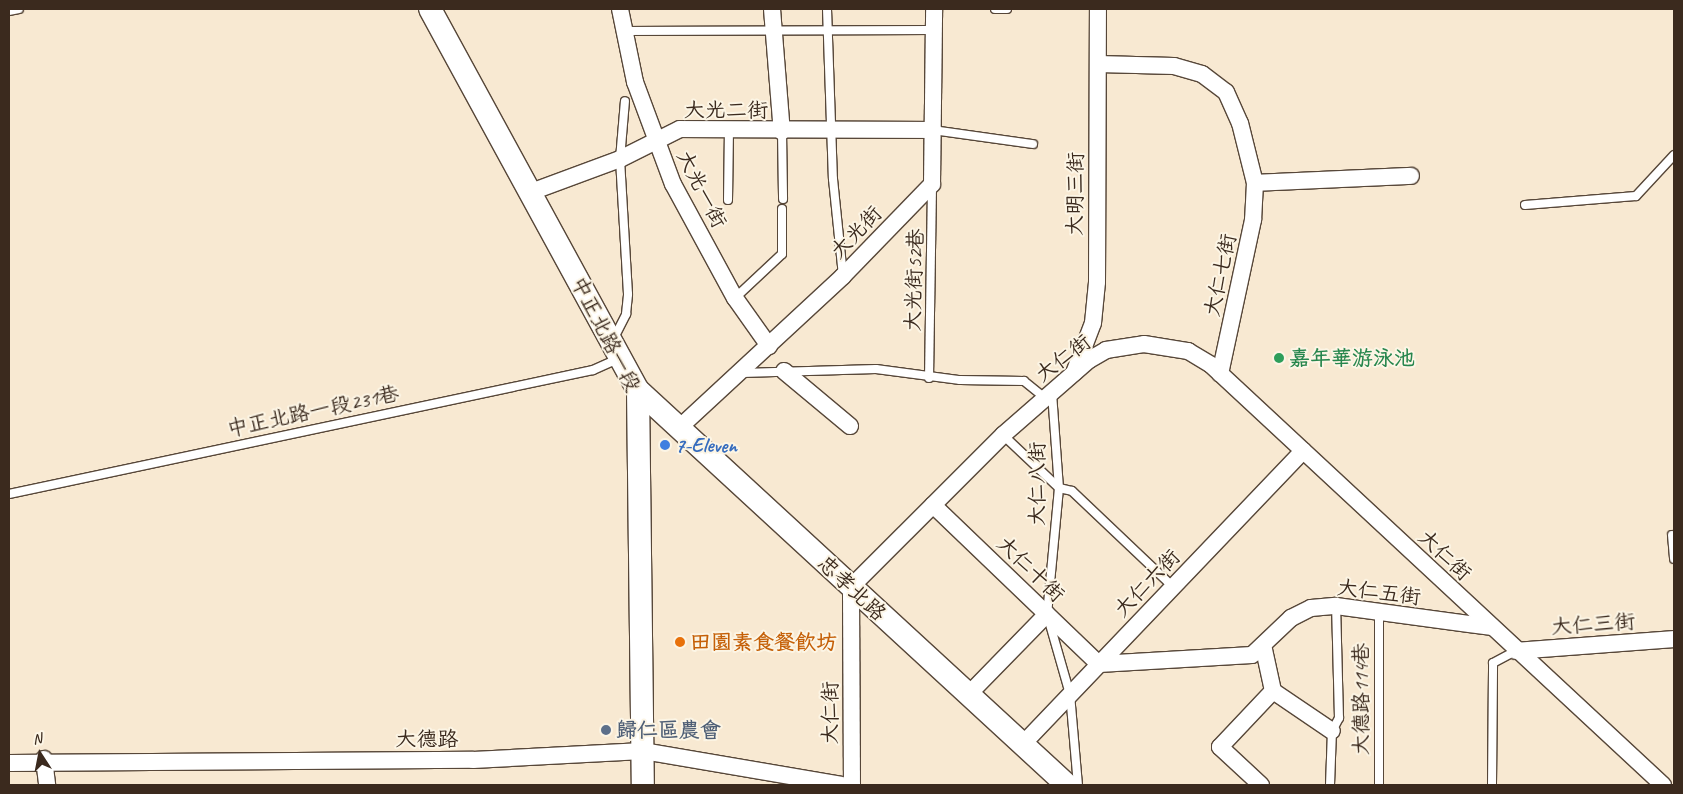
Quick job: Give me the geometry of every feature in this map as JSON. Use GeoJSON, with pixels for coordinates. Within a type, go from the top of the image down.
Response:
{"type":"FeatureCollection","features":[{"type":"Feature","properties":{"kind":"main road","name":"中正北路一段"},"geometry":{"type":"LineString","coordinates":[[430,9],[618,349],[638,390],[643,785]]}},
{"type":"Feature","properties":{"kind":"main road","name":"忠孝北路"},"geometry":{"type":"LineString","coordinates":[[638,390],[1067,785]]}},
{"type":"Feature","properties":{"kind":"street","name":"大光一街"},"geometry":{"type":"LineString","coordinates":[[620,9],[623,31],[654,141],[735,298],[769,346]]}},
{"type":"Feature","properties":{"kind":"street"},"geometry":{"type":"LineString","coordinates":[[772,9],[782,132]]}},
{"type":"Feature","properties":{"kind":"street"},"geometry":{"type":"LineString","coordinates":[[932,184],[934,9]]}},
{"type":"Feature","properties":{"kind":"street","name":"大明三街"},"geometry":{"type":"LineString","coordinates":[[1073,376],[1093,323],[1096,282],[1098,9]]}},
{"type":"Feature","properties":{"kind":"street","name":"大仁七街"},"geometry":{"type":"LineString","coordinates":[[1098,64],[1174,66],[1202,74],[1226,92],[1249,146],[1255,183],[1247,253],[1220,374]]}},
{"type":"Feature","properties":{"kind":"street","name":"大光二街"},"geometry":{"type":"LineString","coordinates":[[531,192],[620,159],[680,129],[830,133],[934,130]]}},
{"type":"Feature","properties":{"kind":"street"},"geometry":{"type":"LineString","coordinates":[[1255,183],[1411,176]]}},
{"type":"Feature","properties":{"kind":"street","name":"大光街"},"geometry":{"type":"LineString","coordinates":[[679,428],[843,276],[932,184]]}},
{"type":"Feature","properties":{"kind":"street","name":"大仁街"},"geometry":{"type":"LineString","coordinates":[[852,785],[851,587],[1003,435],[1048,394],[1106,350],[1144,344],[1188,351],[1220,374],[1516,651],[1663,785]]}},
{"type":"Feature","properties":{"kind":"street"},"geometry":{"type":"LineString","coordinates":[[784,372],[850,426]]}},
{"type":"Feature","properties":{"kind":"street","name":"大仁六街"},"geometry":{"type":"LineString","coordinates":[[1022,745],[1303,451]]}},
{"type":"Feature","properties":{"kind":"street","name":"大仁十街"},"geometry":{"type":"LineString","coordinates":[[933,505],[1099,664]]}},
{"type":"Feature","properties":{"kind":"street","name":"大仁五街"},"geometry":{"type":"LineString","coordinates":[[1099,664],[1252,655],[1304,611],[1336,606],[1491,627]]}},
{"type":"Feature","properties":{"kind":"street"},"geometry":{"type":"LineString","coordinates":[[968,695],[1047,614]]}},
{"type":"Feature","properties":{"kind":"street","name":"大仁三街"},"geometry":{"type":"LineString","coordinates":[[1516,651],[1674,639]]}},
{"type":"Feature","properties":{"kind":"street"},"geometry":{"type":"LineString","coordinates":[[1263,644],[1273,691],[1332,731]]}},
{"type":"Feature","properties":{"kind":"street"},"geometry":{"type":"LineString","coordinates":[[1261,785],[1220,747],[1273,691]]}},
{"type":"Feature","properties":{"kind":"street","name":"大德路"},"geometry":{"type":"LineString","coordinates":[[9,763],[44,759],[473,760],[643,751],[841,785]]}},
{"type":"Feature","properties":{"kind":"street"},"geometry":{"type":"LineString","coordinates":[[44,759],[46,785]]}},
{"type":"Feature","properties":{"kind":"lane"},"geometry":{"type":"LineString","coordinates":[[9,11],[18,9]]}},
{"type":"Feature","properties":{"kind":"lane"},"geometry":{"type":"LineString","coordinates":[[827,9],[830,133],[843,276]]}},
{"type":"Feature","properties":{"kind":"lane"},"geometry":{"type":"LineString","coordinates":[[995,9],[1007,9]]}},
{"type":"Feature","properties":{"kind":"lane"},"geometry":{"type":"LineString","coordinates":[[623,31],[933,30]]}},
{"type":"Feature","properties":{"kind":"lane"},"geometry":{"type":"LineString","coordinates":[[618,349],[626,314],[628,294],[620,159],[625,102]]}},
{"type":"Feature","properties":{"kind":"lane"},"geometry":{"type":"LineString","coordinates":[[728,200],[730,130]]}},
{"type":"Feature","properties":{"kind":"lane"},"geometry":{"type":"LineString","coordinates":[[934,130],[1033,144]]}},
{"type":"Feature","properties":{"kind":"lane"},"geometry":{"type":"LineString","coordinates":[[782,132],[782,199]]}},
{"type":"Feature","properties":{"kind":"lane"},"geometry":{"type":"LineString","coordinates":[[1525,205],[1636,196],[1674,155]]}},
{"type":"Feature","properties":{"kind":"lane","name":"大光街52巷"},"geometry":{"type":"LineString","coordinates":[[929,378],[932,184]]}},
{"type":"Feature","properties":{"kind":"lane"},"geometry":{"type":"LineString","coordinates":[[735,298],[782,254],[782,209]]}},
{"type":"Feature","properties":{"kind":"lane","name":"中正北路一段231巷"},"geometry":{"type":"LineString","coordinates":[[9,494],[592,370],[618,349]]}},
{"type":"Feature","properties":{"kind":"lane"},"geometry":{"type":"LineString","coordinates":[[740,373],[876,369],[929,378],[1024,381],[1048,394]]}},
{"type":"Feature","properties":{"kind":"lane","name":"大仁八街"},"geometry":{"type":"LineString","coordinates":[[1048,394],[1059,488],[1047,614],[1070,694],[1078,785]]}},
{"type":"Feature","properties":{"kind":"lane"},"geometry":{"type":"LineString","coordinates":[[1003,435],[1059,488],[1072,491],[1173,587]]}},
{"type":"Feature","properties":{"kind":"lane"},"geometry":{"type":"LineString","coordinates":[[1672,535],[1674,558]]}},
{"type":"Feature","properties":{"kind":"lane"},"geometry":{"type":"LineString","coordinates":[[1330,785],[1332,731],[1339,718],[1336,606]]}},
{"type":"Feature","properties":{"kind":"lane","name":"大德路114巷"},"geometry":{"type":"LineString","coordinates":[[1379,612],[1379,785]]}},
{"type":"Feature","properties":{"kind":"lane"},"geometry":{"type":"LineString","coordinates":[[1492,785],[1493,663],[1516,651]]}},
{"type":"Feature","properties":{"kind":"place","name":"嘉年華游泳池"},"geometry":{"type":"Point","coordinates":[1279,358]}},
{"type":"Feature","properties":{"kind":"place","name":"7-Eleven"},"geometry":{"type":"Point","coordinates":[665,445]}},
{"type":"Feature","properties":{"kind":"place","name":"田園素食餐飲坊"},"geometry":{"type":"Point","coordinates":[680,642]}},
{"type":"Feature","properties":{"kind":"place","name":"歸仁區農會"},"geometry":{"type":"Point","coordinates":[606,730]}}]}
